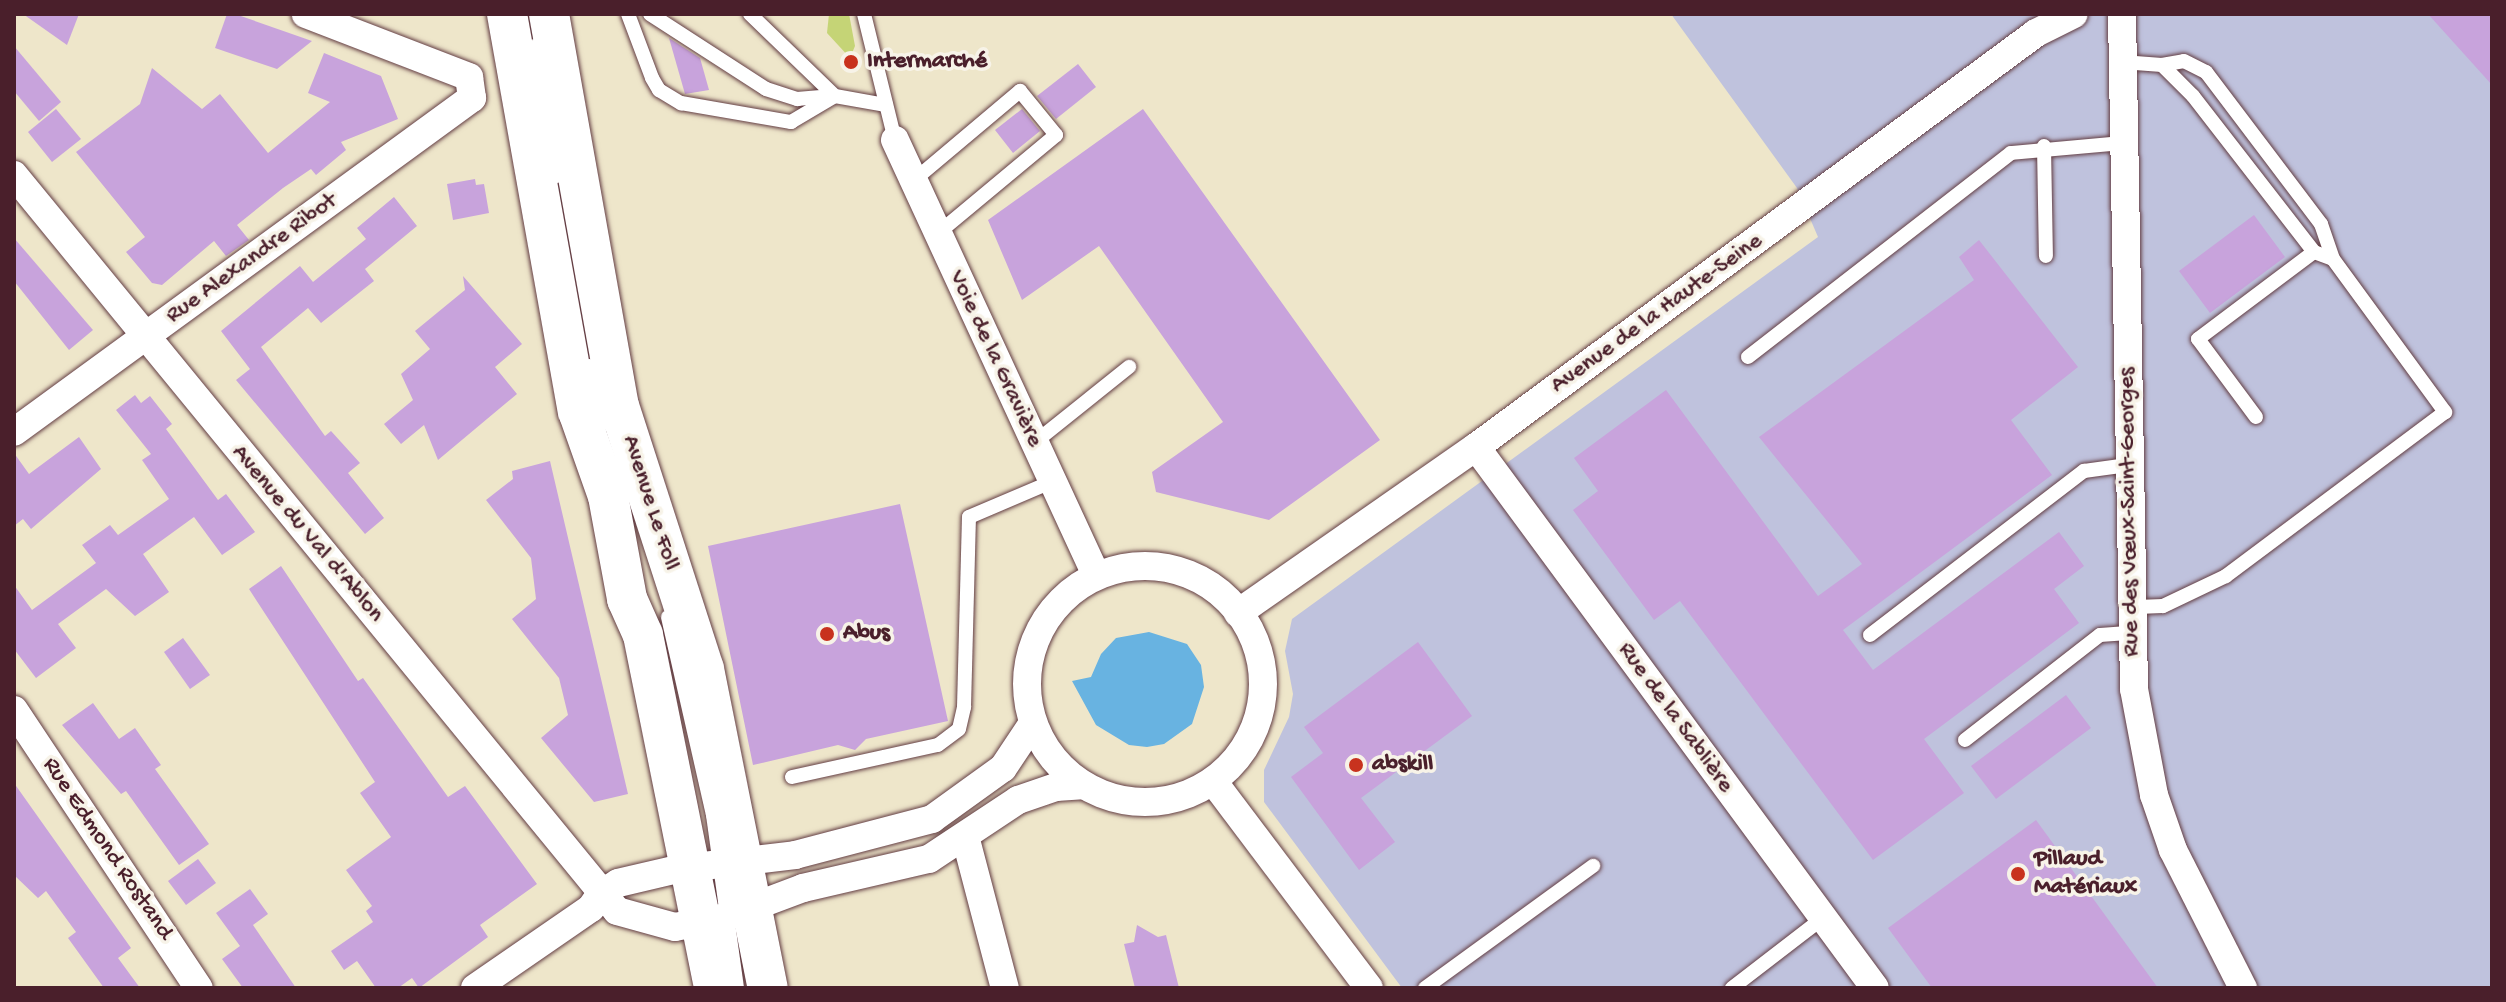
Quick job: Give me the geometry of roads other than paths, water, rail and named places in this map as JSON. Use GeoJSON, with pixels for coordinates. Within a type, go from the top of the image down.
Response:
{"type":"FeatureCollection","features":[{"type":"Feature","properties":{"kind":"main road","name":"Avenue Le Foll"},"geometry":{"type":"LineString","coordinates":[[530,19],[619,406],[704,669],[718,866],[726,916],[714,988]]}},
{"type":"Feature","properties":{"kind":"main road","name":"Avenue Le Foll"},"geometry":{"type":"LineString","coordinates":[[530,19],[578,411],[614,519],[627,599],[643,635],[718,866],[726,916],[768,988]]}},
{"type":"Feature","properties":{"kind":"street","name":"Rue Alexandre Ribot"},"geometry":{"type":"LineString","coordinates":[[14,432],[472,98],[469,77],[306,14]]}},
{"type":"Feature","properties":{"kind":"street","name":"Avenue de la Haute-Seine"},"geometry":{"type":"LineString","coordinates":[[1238,613],[1476,447],[2036,33],[2074,14]]}},
{"type":"Feature","properties":{"kind":"street","name":"Rue des Vœux-Saint-Georges"},"geometry":{"type":"LineString","coordinates":[[2122,14],[2130,620],[2134,689],[2154,795],[2173,850],[2243,988]]}},
{"type":"Feature","properties":{"kind":"street","name":"Voie de la Gravière"},"geometry":{"type":"LineString","coordinates":[[895,140],[1096,576]]}},
{"type":"Feature","properties":{"kind":"street","name":"Avenue du Val d'Ablon"},"geometry":{"type":"LineString","coordinates":[[14,175],[601,893],[627,915],[675,927],[726,916]]}},
{"type":"Feature","properties":{"kind":"street","name":"Rue de la Sablière"},"geometry":{"type":"LineString","coordinates":[[1476,447],[1875,988]]}},
{"type":"Feature","properties":{"kind":"street"},"geometry":{"type":"LineString","coordinates":[[1125,567],[1168,568],[1207,584],[1238,613],[1258,651],[1263,693],[1252,734],[1213,781],[1180,798],[1147,803],[1113,799],[1082,785],[1052,759],[1033,723],[1027,671],[1036,637],[1055,606],[1096,576],[1125,567]]}},
{"type":"Feature","properties":{"kind":"street","name":"Rue Edmond Rostand"},"geometry":{"type":"LineString","coordinates":[[14,710],[199,988]]}},
{"type":"Feature","properties":{"kind":"street"},"geometry":{"type":"LineString","coordinates":[[475,988],[591,908],[601,893],[618,883],[718,866],[932,819],[995,775],[1033,723]]}},
{"type":"Feature","properties":{"kind":"street"},"geometry":{"type":"LineString","coordinates":[[1213,781],[1369,988]]}},
{"type":"Feature","properties":{"kind":"street"},"geometry":{"type":"LineString","coordinates":[[726,916],[803,888],[929,859],[1035,792],[1082,785]]}},
{"type":"Feature","properties":{"kind":"street"},"geometry":{"type":"LineString","coordinates":[[965,836],[1005,988]]}},
{"type":"Feature","properties":{"kind":"lane"},"geometry":{"type":"LineString","coordinates":[[628,14],[659,90],[681,103],[791,122],[835,96]]}},
{"type":"Feature","properties":{"kind":"lane"},"geometry":{"type":"LineString","coordinates":[[650,14],[766,89],[797,99],[835,96],[886,105]]}},
{"type":"Feature","properties":{"kind":"lane"},"geometry":{"type":"LineString","coordinates":[[750,14],[835,96]]}},
{"type":"Feature","properties":{"kind":"lane"},"geometry":{"type":"LineString","coordinates":[[864,14],[895,140]]}},
{"type":"Feature","properties":{"kind":"lane"},"geometry":{"type":"LineString","coordinates":[[530,19],[558,186]]}},
{"type":"Feature","properties":{"kind":"lane"},"geometry":{"type":"LineString","coordinates":[[1965,740],[2100,635],[2226,576],[2445,412],[2333,259],[2321,224],[2206,72],[2184,61],[2162,65],[2122,62]]}},
{"type":"Feature","properties":{"kind":"lane"},"geometry":{"type":"LineString","coordinates":[[2162,65],[2314,252],[2333,259]]}},
{"type":"Feature","properties":{"kind":"lane"},"geometry":{"type":"LineString","coordinates":[[913,181],[1020,91],[1056,135],[937,234]]}},
{"type":"Feature","properties":{"kind":"lane"},"geometry":{"type":"LineString","coordinates":[[1748,357],[2011,153],[2044,146],[2124,143]]}},
{"type":"Feature","properties":{"kind":"lane"},"geometry":{"type":"LineString","coordinates":[[2044,146],[2046,256]]}},
{"type":"Feature","properties":{"kind":"lane"},"geometry":{"type":"LineString","coordinates":[[2256,417],[2198,339],[2314,252]]}},
{"type":"Feature","properties":{"kind":"lane","name":"Avenue Le Foll"},"geometry":{"type":"LineString","coordinates":[[586,347],[608,435]]}},
{"type":"Feature","properties":{"kind":"lane"},"geometry":{"type":"LineString","coordinates":[[1034,443],[1129,367]]}},
{"type":"Feature","properties":{"kind":"lane"},"geometry":{"type":"LineString","coordinates":[[1870,635],[2084,471],[2128,465]]}},
{"type":"Feature","properties":{"kind":"lane"},"geometry":{"type":"LineString","coordinates":[[792,777],[938,745],[959,729],[964,707],[969,517],[1051,482]]}},
{"type":"Feature","properties":{"kind":"lane","name":"Avenue Le Foll"},"geometry":{"type":"LineString","coordinates":[[664,603],[718,866]]}},
{"type":"Feature","properties":{"kind":"lane"},"geometry":{"type":"LineString","coordinates":[[1425,988],[1593,866]]}},
{"type":"Feature","properties":{"kind":"lane","name":"Avenue Le Foll"},"geometry":{"type":"LineString","coordinates":[[726,916],[737,988]]}},
{"type":"Feature","properties":{"kind":"lane"},"geometry":{"type":"LineString","coordinates":[[1732,988],[1823,918]]}},
{"type":"Feature","properties":{"kind":"water"},"geometry":{"type":"Polygon","coordinates":[[[1149,632],[1187,644],[1201,665],[1204,687],[1192,724],[1164,744],[1147,747],[1129,745],[1096,725],[1072,681],[1091,677],[1101,654],[1116,638],[1149,632]]]}},
{"type":"Feature","properties":{"kind":"place","name":"Intermarché"},"geometry":{"type":"Point","coordinates":[851,62]}},
{"type":"Feature","properties":{"kind":"place","name":"Abus"},"geometry":{"type":"Point","coordinates":[827,634]}},
{"type":"Feature","properties":{"kind":"place","name":"abskill"},"geometry":{"type":"Point","coordinates":[1356,765]}},
{"type":"Feature","properties":{"kind":"place","name":"Pillaud Matériaux"},"geometry":{"type":"Point","coordinates":[2018,874]}}]}
